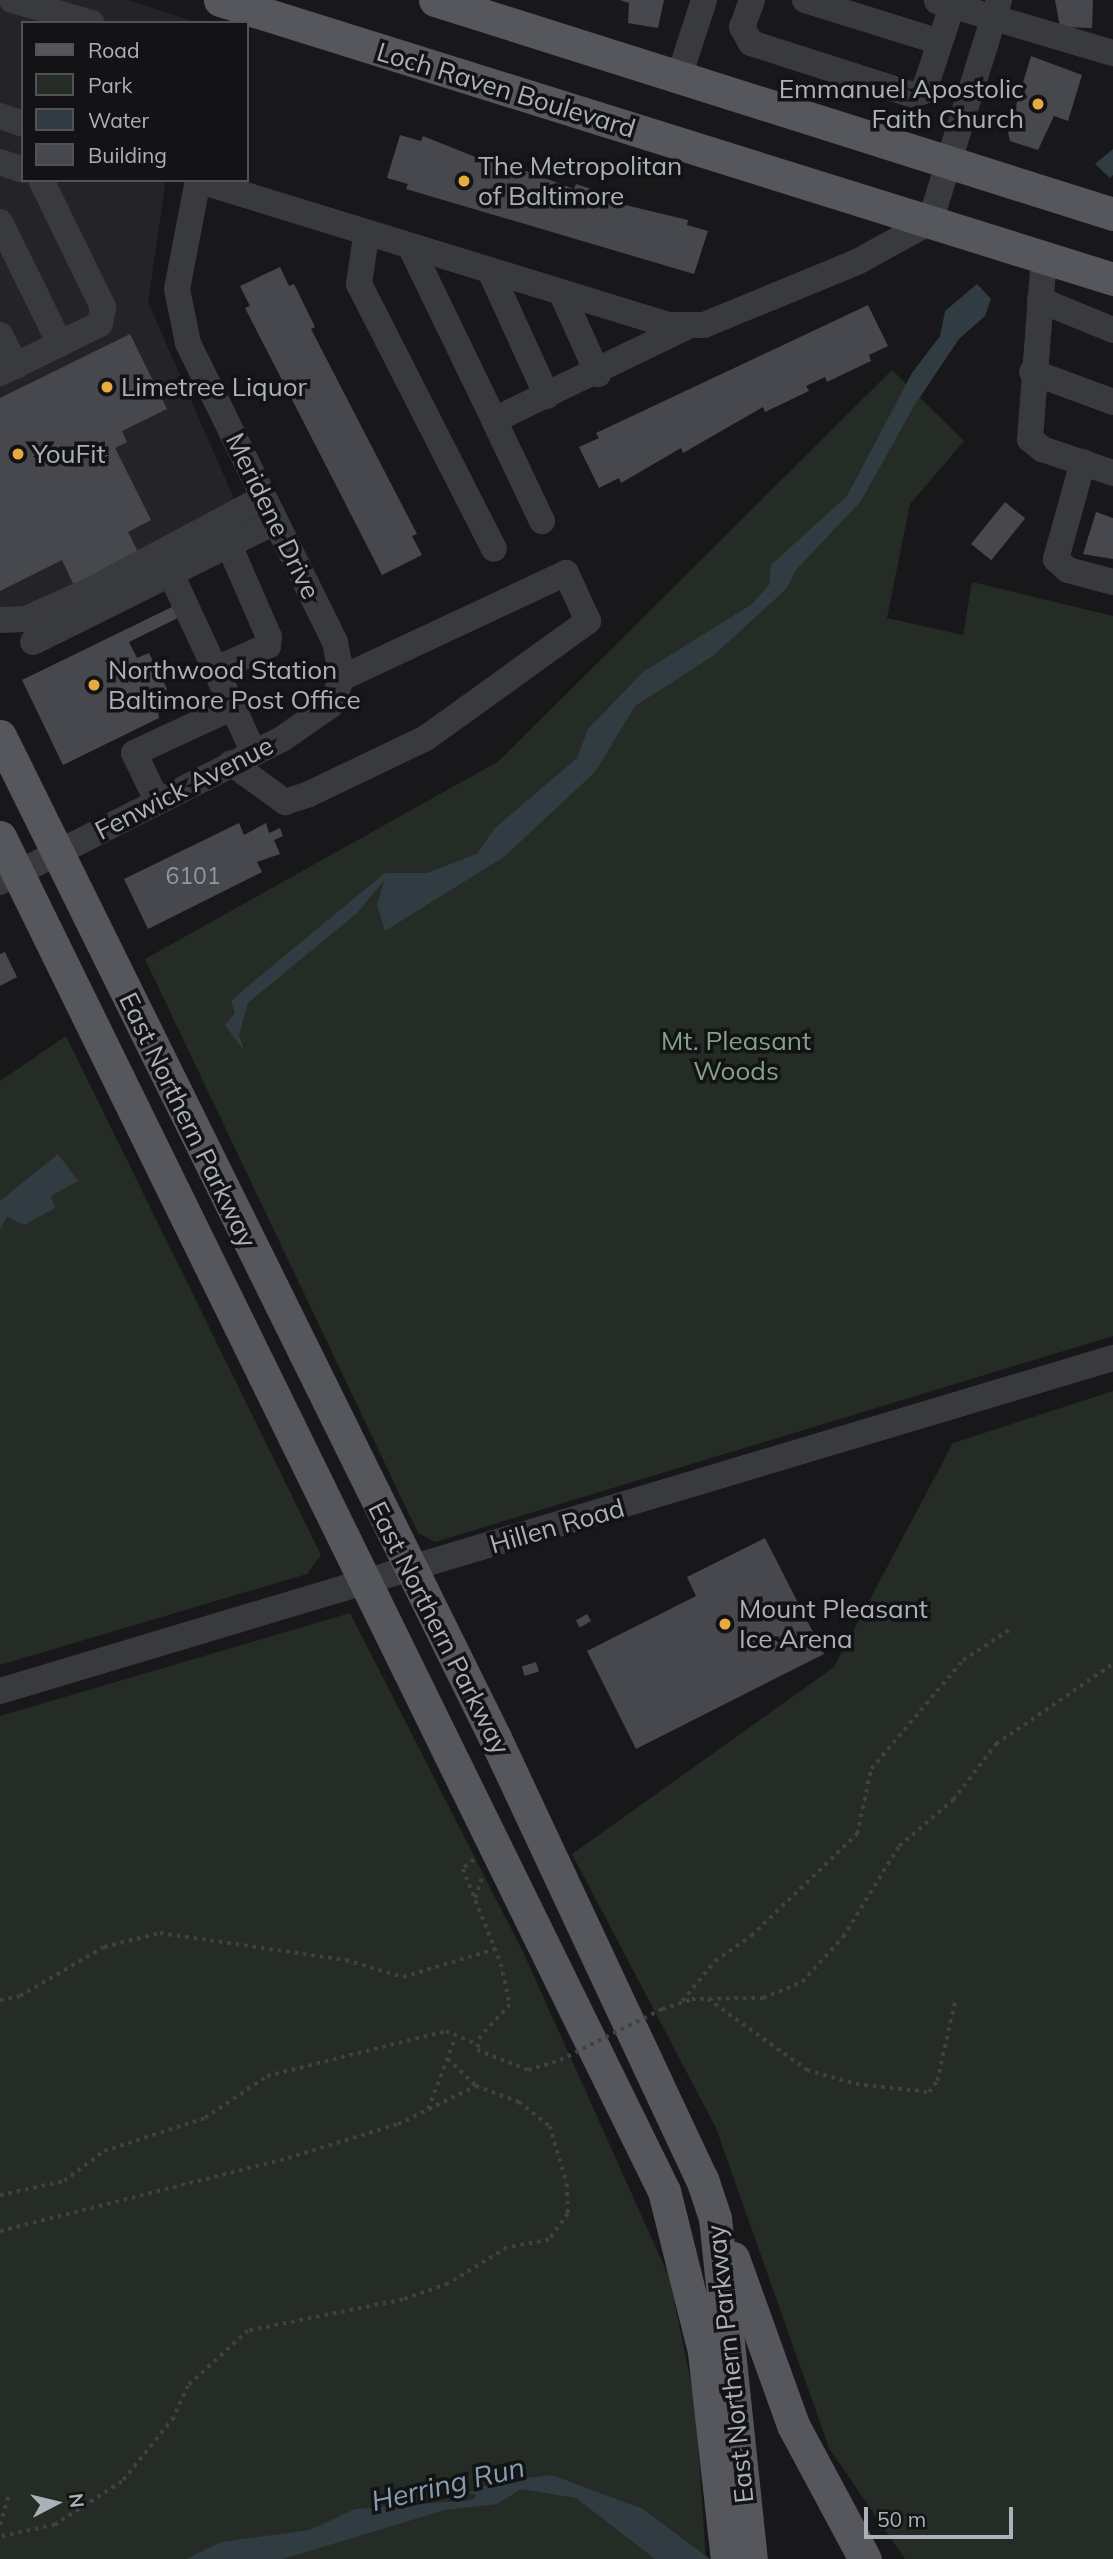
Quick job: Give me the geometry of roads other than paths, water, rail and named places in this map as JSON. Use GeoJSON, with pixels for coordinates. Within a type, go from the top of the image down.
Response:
{"type":"FeatureCollection","features":[{"type":"Feature","properties":{"kind":"main road"},"geometry":{"type":"LineString","coordinates":[[435,0],[1113,214]]}},
{"type":"Feature","properties":{"kind":"main road","name":"Loch Raven Boulevard"},"geometry":{"type":"LineString","coordinates":[[242,8],[1113,279]]}},
{"type":"Feature","properties":{"kind":"main road","name":"East Northern Parkway"},"geometry":{"type":"LineString","coordinates":[[0,736],[408,1568],[495,1738],[715,2218],[727,2428],[727,2559]]}},
{"type":"Feature","properties":{"kind":"main road","name":"East Northern Parkway"},"geometry":{"type":"LineString","coordinates":[[0,837],[9,877],[363,1582],[664,2191],[691,2282],[727,2428],[751,2559]]}},
{"type":"Feature","properties":{"kind":"main road"},"geometry":{"type":"LineString","coordinates":[[715,2218],[793,2425],[865,2559]]}},
{"type":"Feature","properties":{"kind":"street"},"geometry":{"type":"LineString","coordinates":[[0,18],[5,0]]}},
{"type":"Feature","properties":{"kind":"street"},"geometry":{"type":"LineString","coordinates":[[12,0],[85,21]]}},
{"type":"Feature","properties":{"kind":"street"},"geometry":{"type":"LineString","coordinates":[[679,77],[704,0]]}},
{"type":"Feature","properties":{"kind":"street"},"geometry":{"type":"LineString","coordinates":[[752,0],[742,27],[751,43],[913,95],[924,91],[940,42],[944,3],[997,10],[1113,53]]}},
{"type":"Feature","properties":{"kind":"street"},"geometry":{"type":"LineString","coordinates":[[805,0],[940,42]]}},
{"type":"Feature","properties":{"kind":"street"},"geometry":{"type":"LineString","coordinates":[[494,420],[598,374],[684,328],[857,262],[930,222],[951,163],[997,10]]}},
{"type":"Feature","properties":{"kind":"street"},"geometry":{"type":"LineString","coordinates":[[0,116],[21,123]]}},
{"type":"Feature","properties":{"kind":"street"},"geometry":{"type":"LineString","coordinates":[[0,162],[21,169]]}},
{"type":"Feature","properties":{"kind":"street"},"geometry":{"type":"LineString","coordinates":[[0,335],[8,370],[100,324],[103,307],[42,182]]}},
{"type":"Feature","properties":{"kind":"street","name":"Meridene Drive"},"geometry":{"type":"LineString","coordinates":[[198,182],[179,256],[181,317],[263,498],[335,642],[340,685]]}},
{"type":"Feature","properties":{"kind":"street"},"geometry":{"type":"LineString","coordinates":[[204,182],[412,250],[684,328]]}},
{"type":"Feature","properties":{"kind":"street"},"geometry":{"type":"LineString","coordinates":[[0,222],[60,344]]}},
{"type":"Feature","properties":{"kind":"street"},"geometry":{"type":"LineString","coordinates":[[366,236],[359,284],[494,549]]}},
{"type":"Feature","properties":{"kind":"street"},"geometry":{"type":"LineString","coordinates":[[412,250],[542,521]]}},
{"type":"Feature","properties":{"kind":"street"},"geometry":{"type":"LineString","coordinates":[[1044,257],[1032,372],[1030,439],[1113,473]]}},
{"type":"Feature","properties":{"kind":"street"},"geometry":{"type":"LineString","coordinates":[[491,273],[547,396]]}},
{"type":"Feature","properties":{"kind":"street"},"geometry":{"type":"LineString","coordinates":[[562,294],[598,374]]}},
{"type":"Feature","properties":{"kind":"street"},"geometry":{"type":"LineString","coordinates":[[1040,300],[1113,330]]}},
{"type":"Feature","properties":{"kind":"street"},"geometry":{"type":"LineString","coordinates":[[1032,372],[1113,402]]}},
{"type":"Feature","properties":{"kind":"street"},"geometry":{"type":"LineString","coordinates":[[1083,462],[1056,559],[1068,569],[1113,582]]}},
{"type":"Feature","properties":{"kind":"street"},"geometry":{"type":"LineString","coordinates":[[0,620],[26,619],[89,591],[263,498]]}},
{"type":"Feature","properties":{"kind":"street"},"geometry":{"type":"LineString","coordinates":[[33,642],[275,522]]}},
{"type":"Feature","properties":{"kind":"street"},"geometry":{"type":"LineString","coordinates":[[216,669],[268,646],[270,638],[229,545]]}},
{"type":"Feature","properties":{"kind":"street"},"geometry":{"type":"LineString","coordinates":[[171,574],[233,707],[243,758],[285,802],[307,795],[426,738],[461,707],[588,621],[566,573],[340,685]]}},
{"type":"Feature","properties":{"kind":"street","name":"Fenwick Avenue"},"geometry":{"type":"LineString","coordinates":[[9,877],[314,719],[340,685]]}},
{"type":"Feature","properties":{"kind":"street"},"geometry":{"type":"LineString","coordinates":[[157,800],[134,753],[233,707]]}},
{"type":"Feature","properties":{"kind":"street","name":"Hillen Road"},"geometry":{"type":"LineString","coordinates":[[0,1691],[1113,1358]]}},
{"type":"Feature","properties":{"kind":"water"},"geometry":{"type":"Polygon","coordinates":[[[1113,149],[1113,175],[1110,178],[1095,164],[1113,149]]]}},
{"type":"Feature","properties":{"kind":"water"},"geometry":{"type":"Polygon","coordinates":[[[977,284],[991,299],[985,316],[959,339],[914,406],[861,501],[796,570],[786,589],[713,656],[635,706],[595,772],[504,857],[385,931],[377,905],[384,881],[357,913],[248,1003],[239,1035],[244,1051],[225,1025],[235,1013],[231,1001],[248,986],[385,873],[427,873],[477,854],[494,829],[577,758],[588,729],[643,672],[752,604],[769,585],[771,565],[847,496],[912,373],[940,336],[945,311],[977,284]]]}},
{"type":"Feature","properties":{"kind":"water"},"geometry":{"type":"Polygon","coordinates":[[[58,1154],[78,1181],[51,1196],[55,1208],[24,1225],[7,1217],[0,1229],[0,1201],[58,1154]]]}},
{"type":"Feature","properties":{"kind":"water","name":"Herring Run"},"geometry":{"type":"Polygon","coordinates":[[[552,2475],[643,2509],[710,2559],[655,2559],[576,2498],[521,2489],[497,2504],[445,2510],[283,2559],[186,2559],[221,2542],[310,2530],[355,2509],[472,2500],[477,2495],[467,2493],[494,2482],[552,2475]]]}},
{"type":"Feature","properties":{"kind":"place","name":"Emmanuel Apostolic Faith Church"},"geometry":{"type":"Point","coordinates":[1038,104]}},
{"type":"Feature","properties":{"kind":"place","name":"The Metropolitan of Baltimore"},"geometry":{"type":"Point","coordinates":[464,181]}},
{"type":"Feature","properties":{"kind":"place","name":"Limetree Liquor"},"geometry":{"type":"Point","coordinates":[107,387]}},
{"type":"Feature","properties":{"kind":"place","name":"YouFit"},"geometry":{"type":"Point","coordinates":[18,454]}},
{"type":"Feature","properties":{"kind":"place","name":"Northwood Station Baltimore Post Office"},"geometry":{"type":"Point","coordinates":[94,685]}},
{"type":"Feature","properties":{"kind":"place","name":"Mount Pleasant Ice Arena"},"geometry":{"type":"Point","coordinates":[725,1624]}},
{"type":"Feature","properties":{"kind":"park label","name":"Mt. Pleasant Woods"},"geometry":{"type":"Point","coordinates":[736,1056]}}]}
